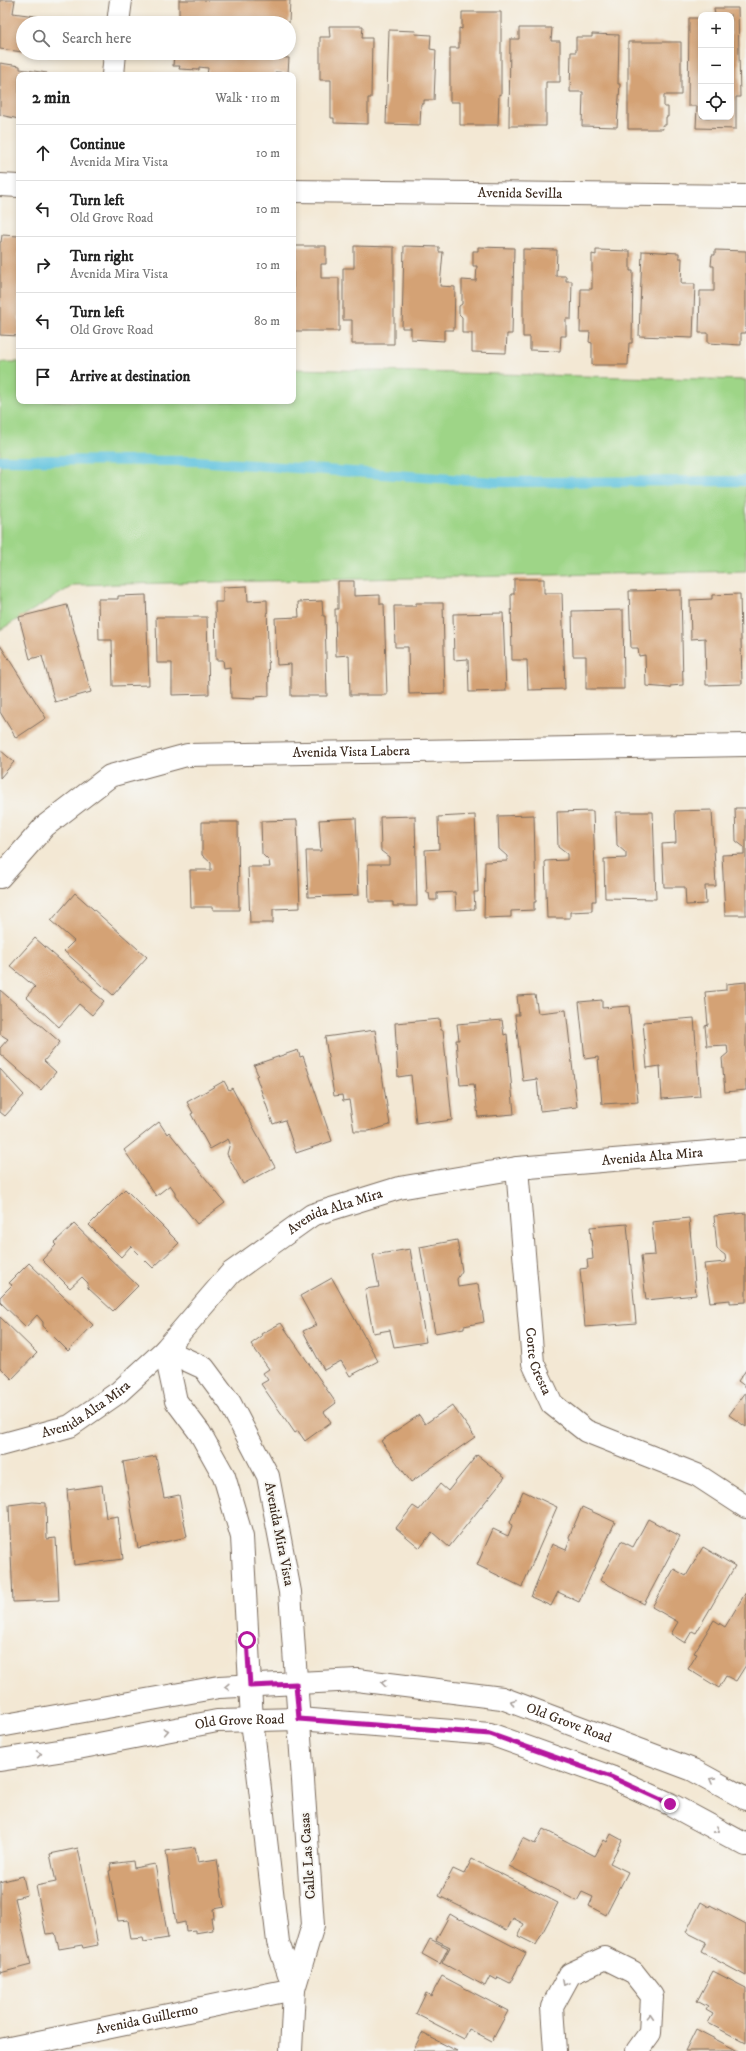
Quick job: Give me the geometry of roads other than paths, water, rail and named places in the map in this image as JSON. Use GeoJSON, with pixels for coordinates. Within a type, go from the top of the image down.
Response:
{"type":"FeatureCollection","features":[{"type":"Feature","properties":{"kind":"street"},"geometry":{"type":"LineString","coordinates":[[119,16],[121,0]]}},
{"type":"Feature","properties":{"kind":"street"},"geometry":{"type":"LineString","coordinates":[[113,72],[114,60]]}},
{"type":"Feature","properties":{"kind":"street"},"geometry":{"type":"LineString","coordinates":[[0,186],[16,186]]}},
{"type":"Feature","properties":{"kind":"street","name":"Avenida Sevilla"},"geometry":{"type":"LineString","coordinates":[[296,191],[746,196]]}},
{"type":"Feature","properties":{"kind":"street","name":"Avenida Vista Labera"},"geometry":{"type":"LineString","coordinates":[[0,877],[45,826],[110,776],[187,755],[746,745]]}},
{"type":"Feature","properties":{"kind":"street","name":"Avenida Alta Mira"},"geometry":{"type":"LineString","coordinates":[[0,1445],[70,1426],[119,1392],[164,1350],[231,1273],[312,1216],[398,1188],[517,1168],[746,1149]]}},
{"type":"Feature","properties":{"kind":"street","name":"Corte Cresta"},"geometry":{"type":"LineString","coordinates":[[517,1168],[533,1363],[552,1404],[586,1431],[697,1475],[746,1506]]}},
{"type":"Feature","properties":{"kind":"street"},"geometry":{"type":"LineString","coordinates":[[164,1350],[176,1401],[200,1433],[224,1476],[242,1537],[252,1721]]}},
{"type":"Feature","properties":{"kind":"street","name":"Avenida Mira Vista"},"geometry":{"type":"LineString","coordinates":[[164,1350],[204,1368],[230,1403],[268,1476],[290,1592],[299,1719]]}},
{"type":"Feature","properties":{"kind":"street","name":"Old Grove Road"},"geometry":{"type":"LineString","coordinates":[[0,1726],[219,1687],[357,1680],[502,1698],[693,1770],[746,1799]]}},
{"type":"Feature","properties":{"kind":"street","name":"Old Grove Road"},"geometry":{"type":"LineString","coordinates":[[0,1760],[78,1748],[217,1721],[299,1719],[490,1734],[611,1777],[670,1804],[746,1845]]}},
{"type":"Feature","properties":{"kind":"street","name":"Calle Las Casas"},"geometry":{"type":"LineString","coordinates":[[291,2051],[294,1989],[313,1925],[299,1719]]}},
{"type":"Feature","properties":{"kind":"street","name":"Calle Las Casas"},"geometry":{"type":"LineString","coordinates":[[252,1721],[278,1942],[294,1989]]}},
{"type":"Feature","properties":{"kind":"street"},"geometry":{"type":"LineString","coordinates":[[555,2051],[552,2007],[570,1974],[605,1958],[633,1972],[652,1996],[650,2032],[637,2051]]}},
{"type":"Feature","properties":{"kind":"street","name":"Avenida Guillermo"},"geometry":{"type":"LineString","coordinates":[[0,2050],[294,1989]]}},
{"type":"Feature","properties":{"kind":"waterway"},"geometry":{"type":"LineString","coordinates":[[0,460],[197,461],[495,482],[746,481]]}}]}
